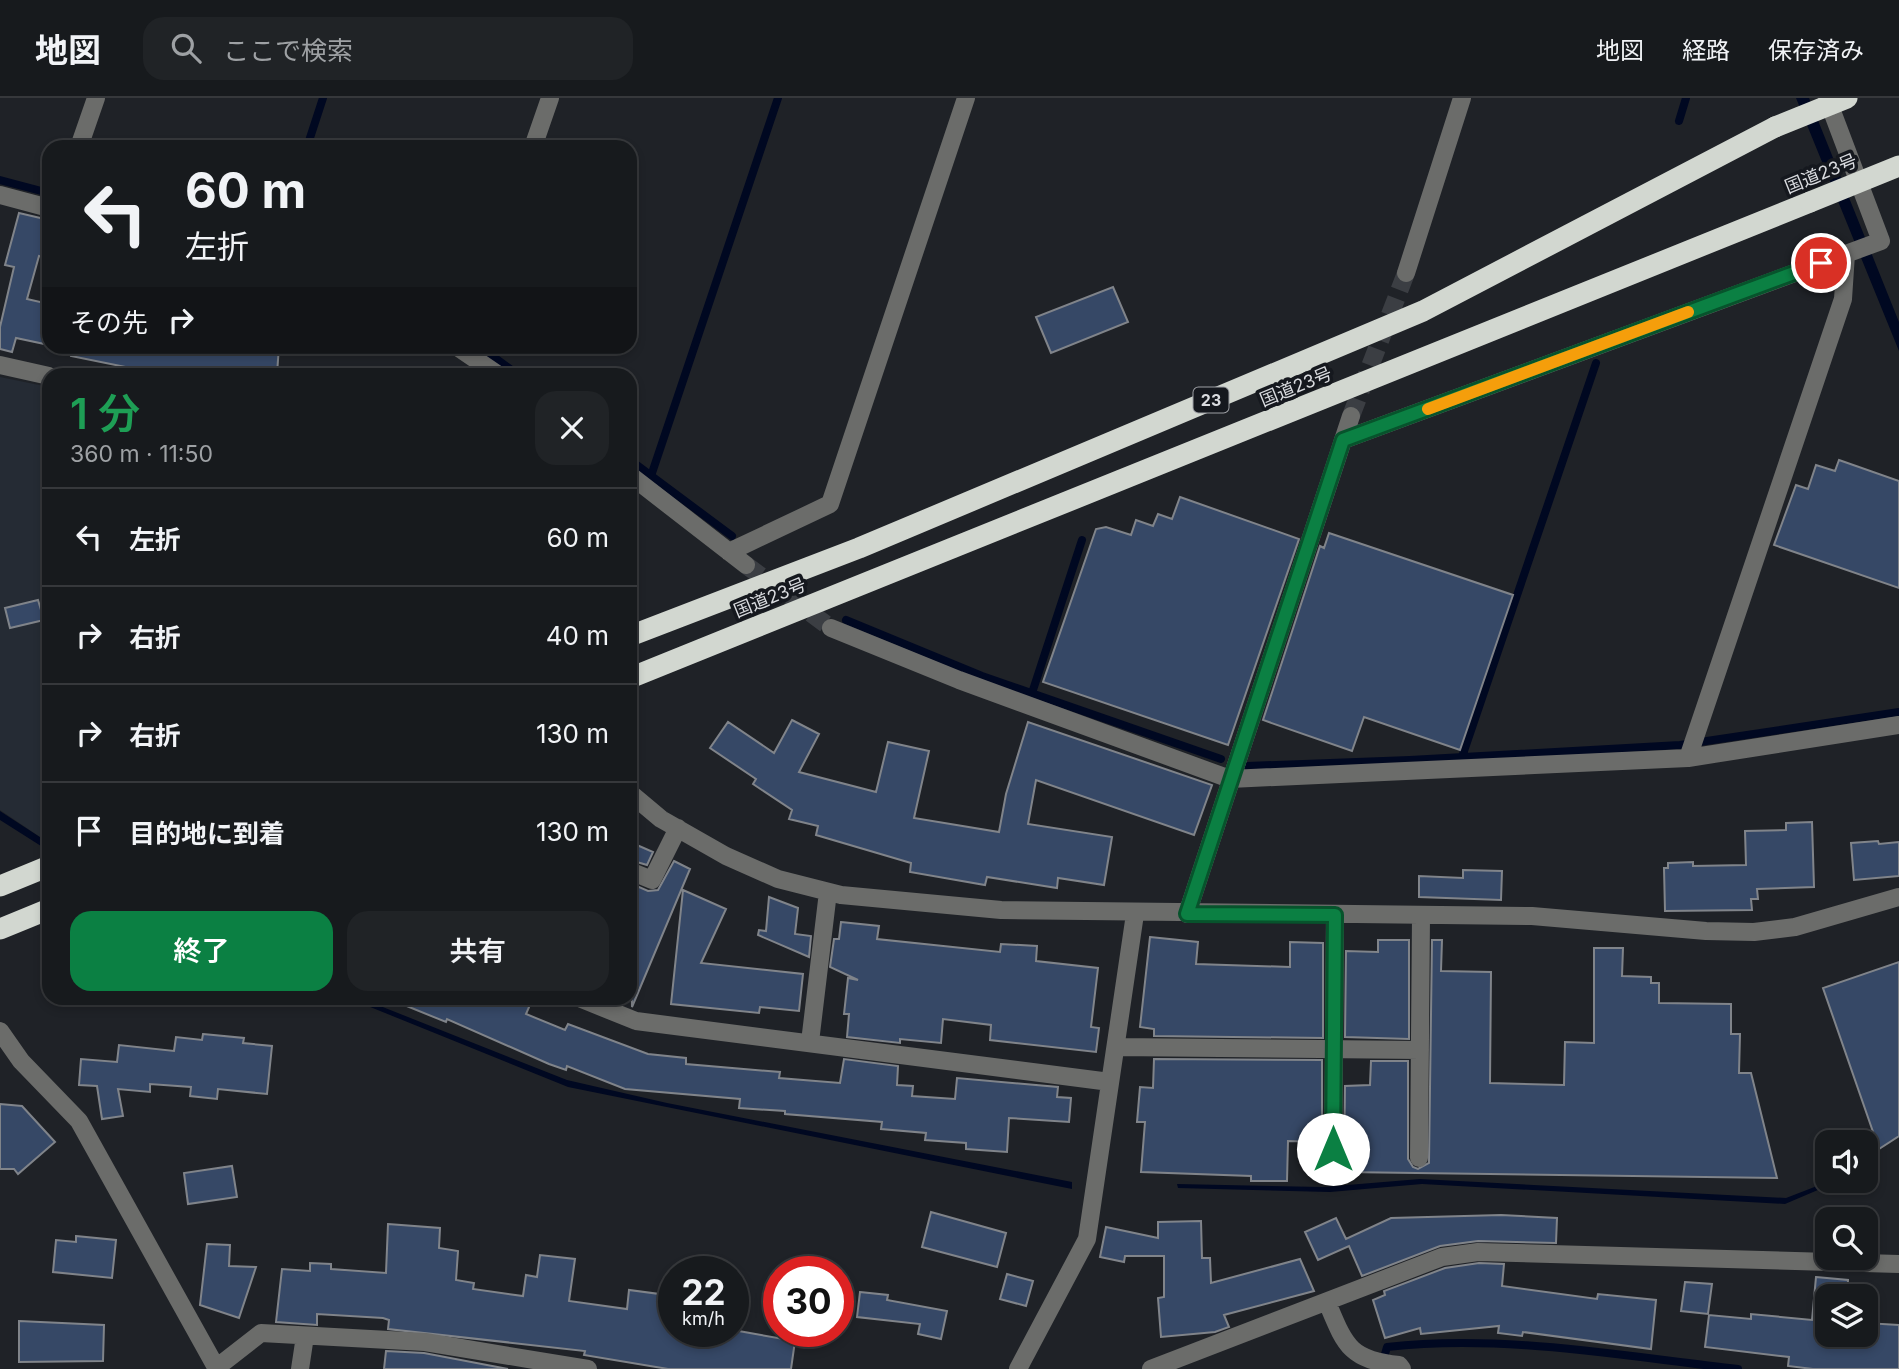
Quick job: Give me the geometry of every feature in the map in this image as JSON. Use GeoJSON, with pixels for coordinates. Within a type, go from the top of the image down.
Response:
{"type":"FeatureCollection","features":[{"type":"Feature","properties":{"kind":"highway","name":"国道23号"},"geometry":{"type":"LineString","coordinates":[[637,633],[859,548],[1423,311],[1774,127],[1847,98]]}},
{"type":"Feature","properties":{"kind":"highway","name":"国道23号"},"geometry":{"type":"LineString","coordinates":[[637,675],[1899,166]]}},
{"type":"Feature","properties":{"kind":"highway"},"geometry":{"type":"LineString","coordinates":[[0,886],[42,869]]}},
{"type":"Feature","properties":{"kind":"highway"},"geometry":{"type":"LineString","coordinates":[[0,929],[42,912]]}},
{"type":"Feature","properties":{"kind":"street"},"geometry":{"type":"LineString","coordinates":[[81,140],[96,98]]}},
{"type":"Feature","properties":{"kind":"street"},"geometry":{"type":"LineString","coordinates":[[535,140],[550,98]]}},
{"type":"Feature","properties":{"kind":"street"},"geometry":{"type":"LineString","coordinates":[[729,552],[830,504],[966,98]]}},
{"type":"Feature","properties":{"kind":"street"},"geometry":{"type":"LineString","coordinates":[[1406,273],[1462,98]]}},
{"type":"Feature","properties":{"kind":"street"},"geometry":{"type":"LineString","coordinates":[[1343,440],[1881,241],[1827,98]]}},
{"type":"Feature","properties":{"kind":"street"},"geometry":{"type":"LineString","coordinates":[[0,195],[42,206]]}},
{"type":"Feature","properties":{"kind":"street"},"geometry":{"type":"LineString","coordinates":[[1691,748],[1843,299],[1850,253]]}},
{"type":"Feature","properties":{"kind":"street"},"geometry":{"type":"LineString","coordinates":[[470,354],[489,368]]}},
{"type":"Feature","properties":{"kind":"street"},"geometry":{"type":"LineString","coordinates":[[0,365],[42,374]]}},
{"type":"Feature","properties":{"kind":"street"},"geometry":{"type":"LineString","coordinates":[[1187,914],[1351,416]]}},
{"type":"Feature","properties":{"kind":"street"},"geometry":{"type":"LineString","coordinates":[[637,480],[746,565]]}},
{"type":"Feature","properties":{"kind":"street"},"geometry":{"type":"LineString","coordinates":[[831,628],[959,680],[1230,779],[1691,748],[1899,725]]}},
{"type":"Feature","properties":{"kind":"street"},"geometry":{"type":"LineString","coordinates":[[637,798],[678,828],[726,856],[778,879],[828,892],[1001,910],[1135,914],[1532,916],[1706,931],[1754,932],[1795,927],[1899,897]]}},
{"type":"Feature","properties":{"kind":"street"},"geometry":{"type":"LineString","coordinates":[[637,874],[652,880],[678,828]]}},
{"type":"Feature","properties":{"kind":"street"},"geometry":{"type":"LineString","coordinates":[[810,1042],[828,892]]}},
{"type":"Feature","properties":{"kind":"street"},"geometry":{"type":"LineString","coordinates":[[1018,1369],[1087,1239],[1135,914]]}},
{"type":"Feature","properties":{"kind":"street"},"geometry":{"type":"LineString","coordinates":[[1333,1173],[1335,915]]}},
{"type":"Feature","properties":{"kind":"street"},"geometry":{"type":"LineString","coordinates":[[1419,1158],[1421,916]]}},
{"type":"Feature","properties":{"kind":"street"},"geometry":{"type":"LineString","coordinates":[[596,1005],[636,1021],[1110,1082]]}},
{"type":"Feature","properties":{"kind":"street"},"geometry":{"type":"LineString","coordinates":[[0,1031],[21,1061],[79,1121],[217,1369],[261,1333],[425,1342],[588,1369]]}},
{"type":"Feature","properties":{"kind":"street"},"geometry":{"type":"LineString","coordinates":[[1116,1047],[1420,1050]]}},
{"type":"Feature","properties":{"kind":"street"},"geometry":{"type":"LineString","coordinates":[[0,1060],[21,1061]]}},
{"type":"Feature","properties":{"kind":"street"},"geometry":{"type":"LineString","coordinates":[[1151,1369],[1442,1257],[1478,1252],[1899,1264]]}},
{"type":"Feature","properties":{"kind":"street"},"geometry":{"type":"LineString","coordinates":[[1327,1302],[1350,1349],[1361,1358],[1399,1365],[1402,1369]]}},
{"type":"Feature","properties":{"kind":"street"},"geometry":{"type":"LineString","coordinates":[[300,1369],[304,1336]]}},
{"type":"Feature","properties":{"kind":"shaded area"},"geometry":{"type":"Polygon","coordinates":[[[0,377],[42,386],[42,838],[0,810],[0,377]]]}},
{"type":"Feature","properties":{"kind":"water"},"geometry":{"type":"Polygon","coordinates":[[[1796,98],[1809,98],[1899,322],[1899,351],[1796,98]]]}},
{"type":"Feature","properties":{"kind":"water"},"geometry":{"type":"Polygon","coordinates":[[[0,811],[42,838],[42,846],[41,846],[0,820],[0,811]]]}},
{"type":"Feature","properties":{"kind":"water"},"geometry":{"type":"Polygon","coordinates":[[[365,1005],[378,1005],[567,1080],[667,1103],[1072,1182],[1072,1189],[568,1087],[365,1005]]]}},
{"type":"Feature","properties":{"kind":"water"},"geometry":{"type":"Polygon","coordinates":[[[1420,1179],[1786,1198],[1815,1187],[1815,1191],[1785,1204],[1422,1184],[1330,1192],[1178,1188],[1177,1184],[1323,1187],[1420,1179]]]}},
{"type":"Feature","properties":{"kind":"building"},"geometry":{"type":"Polygon","coordinates":[[[19,213],[42,218],[42,257],[39,256],[27,299],[42,302],[42,344],[16,338],[12,352],[0,349],[0,327],[14,267],[5,265],[19,213]]]}},
{"type":"Feature","properties":{"kind":"building"},"geometry":{"type":"Polygon","coordinates":[[[1113,287],[1128,322],[1051,353],[1036,317],[1113,287]]]}},
{"type":"Feature","properties":{"kind":"building"},"geometry":{"type":"Polygon","coordinates":[[[278,354],[277,368],[130,368],[71,356],[278,354]]]}},
{"type":"Feature","properties":{"kind":"building"},"geometry":{"type":"Polygon","coordinates":[[[1839,460],[1899,481],[1899,588],[1774,545],[1796,485],[1808,489],[1816,465],[1835,471],[1839,460]]]}},
{"type":"Feature","properties":{"kind":"building"},"geometry":{"type":"Polygon","coordinates":[[[1180,497],[1299,539],[1228,745],[1043,682],[1096,529],[1106,527],[1131,535],[1136,520],[1153,526],[1158,514],[1172,519],[1180,497]]]}},
{"type":"Feature","properties":{"kind":"building"},"geometry":{"type":"Polygon","coordinates":[[[1329,533],[1513,595],[1460,750],[1364,717],[1352,751],[1263,720],[1320,546],[1324,548],[1329,533]]]}},
{"type":"Feature","properties":{"kind":"building"},"geometry":{"type":"Polygon","coordinates":[[[38,600],[42,620],[10,628],[5,608],[38,600]]]}},
{"type":"Feature","properties":{"kind":"building"},"geometry":{"type":"Polygon","coordinates":[[[792,720],[819,734],[799,772],[876,792],[888,742],[929,751],[914,818],[999,832],[1006,794],[1028,722],[1212,785],[1194,835],[1036,780],[1028,824],[1112,837],[1104,885],[1058,878],[1057,888],[987,877],[985,885],[910,872],[911,863],[816,835],[818,826],[789,819],[792,810],[753,784],[756,779],[710,748],[728,722],[774,753],[792,720]]]}},
{"type":"Feature","properties":{"kind":"building"},"geometry":{"type":"Polygon","coordinates":[[[1812,822],[1814,887],[1757,889],[1758,899],[1751,899],[1752,910],[1665,911],[1664,868],[1668,868],[1668,863],[1693,862],[1693,866],[1746,865],[1745,831],[1786,830],[1786,823],[1812,822]]]}},
{"type":"Feature","properties":{"kind":"building"},"geometry":{"type":"Polygon","coordinates":[[[1878,841],[1879,844],[1899,842],[1899,876],[1854,880],[1851,843],[1878,841]]]}},
{"type":"Feature","properties":{"kind":"building"},"geometry":{"type":"Polygon","coordinates":[[[637,845],[653,852],[647,865],[637,862],[637,845]]]}},
{"type":"Feature","properties":{"kind":"building"},"geometry":{"type":"Polygon","coordinates":[[[674,861],[690,869],[637,995],[637,886],[648,891],[658,890],[674,861]]]}},
{"type":"Feature","properties":{"kind":"building"},"geometry":{"type":"Polygon","coordinates":[[[1463,870],[1502,871],[1501,900],[1419,897],[1419,876],[1463,878],[1463,870]]]}},
{"type":"Feature","properties":{"kind":"building"},"geometry":{"type":"Polygon","coordinates":[[[683,890],[726,909],[701,963],[803,974],[799,1011],[760,1007],[759,1013],[671,1004],[683,890]]]}},
{"type":"Feature","properties":{"kind":"building"},"geometry":{"type":"Polygon","coordinates":[[[769,897],[798,908],[795,934],[811,936],[809,957],[758,935],[759,930],[766,931],[769,897]]]}},
{"type":"Feature","properties":{"kind":"building"},"geometry":{"type":"Polygon","coordinates":[[[841,922],[879,926],[877,939],[1000,952],[1001,944],[1037,946],[1036,961],[1098,968],[1091,1027],[1099,1028],[1096,1052],[990,1040],[991,1025],[943,1019],[941,1043],[900,1039],[900,1043],[847,1037],[849,1014],[844,1014],[848,978],[858,980],[830,967],[834,939],[839,939],[841,922]]]}},
{"type":"Feature","properties":{"kind":"building"},"geometry":{"type":"Polygon","coordinates":[[[1150,937],[1198,942],[1196,964],[1290,967],[1290,942],[1323,943],[1323,1038],[1154,1036],[1154,1029],[1140,1027],[1150,937]]]}},
{"type":"Feature","properties":{"kind":"building"},"geometry":{"type":"Polygon","coordinates":[[[1378,940],[1409,940],[1409,1039],[1345,1037],[1346,951],[1378,952],[1378,940]]]}},
{"type":"Feature","properties":{"kind":"building"},"geometry":{"type":"Polygon","coordinates":[[[1432,940],[1442,940],[1441,971],[1491,972],[1490,1083],[1564,1085],[1565,1042],[1594,1043],[1594,948],[1623,948],[1622,976],[1651,977],[1651,983],[1659,983],[1659,1003],[1731,1004],[1731,1034],[1740,1034],[1739,1073],[1751,1073],[1777,1178],[1344,1172],[1345,1086],[1370,1085],[1371,1061],[1408,1061],[1408,1159],[1413,1167],[1418,1169],[1429,1163],[1432,940]]]}},
{"type":"Feature","properties":{"kind":"building"},"geometry":{"type":"Polygon","coordinates":[[[1899,962],[1899,1136],[1879,1149],[1878,1130],[1872,1130],[1823,988],[1899,962]]]}},
{"type":"Feature","properties":{"kind":"building"},"geometry":{"type":"Polygon","coordinates":[[[404,1005],[530,1005],[526,1014],[565,1030],[568,1024],[648,1054],[686,1058],[686,1064],[780,1072],[779,1078],[840,1083],[844,1059],[898,1066],[897,1085],[913,1086],[912,1096],[955,1099],[957,1078],[1058,1087],[1057,1097],[1071,1098],[1069,1122],[1009,1118],[1007,1152],[966,1149],[966,1143],[925,1140],[926,1133],[881,1129],[882,1122],[739,1108],[740,1099],[625,1089],[567,1066],[566,1070],[549,1064],[447,1019],[446,1022],[404,1005]]]}},
{"type":"Feature","properties":{"kind":"building"},"geometry":{"type":"Polygon","coordinates":[[[203,1034],[244,1038],[243,1043],[272,1046],[267,1094],[218,1089],[217,1099],[190,1096],[191,1087],[150,1084],[150,1092],[118,1089],[123,1116],[102,1119],[97,1086],[79,1085],[81,1059],[117,1062],[119,1045],[174,1051],[176,1037],[202,1040],[203,1034]]]}},
{"type":"Feature","properties":{"kind":"building"},"geometry":{"type":"Polygon","coordinates":[[[1154,1059],[1322,1060],[1322,1142],[1288,1141],[1287,1181],[1251,1181],[1251,1176],[1141,1172],[1145,1122],[1137,1122],[1140,1087],[1153,1088],[1154,1059]]]}},
{"type":"Feature","properties":{"kind":"building"},"geometry":{"type":"Polygon","coordinates":[[[0,1104],[22,1106],[55,1142],[18,1174],[14,1169],[0,1169],[0,1104]]]}},
{"type":"Feature","properties":{"kind":"building"},"geometry":{"type":"Polygon","coordinates":[[[232,1166],[237,1197],[188,1204],[184,1173],[232,1166]]]}},
{"type":"Feature","properties":{"kind":"building"},"geometry":{"type":"Polygon","coordinates":[[[931,1212],[1006,1233],[997,1267],[922,1247],[931,1212]]]}},
{"type":"Feature","properties":{"kind":"building"},"geometry":{"type":"Polygon","coordinates":[[[1501,1215],[1557,1218],[1556,1243],[1478,1241],[1440,1246],[1362,1276],[1349,1246],[1318,1260],[1305,1232],[1336,1218],[1346,1239],[1391,1218],[1501,1215]]]}},
{"type":"Feature","properties":{"kind":"building"},"geometry":{"type":"Polygon","coordinates":[[[1201,1221],[1202,1258],[1210,1258],[1211,1283],[1300,1259],[1314,1291],[1224,1315],[1229,1327],[1215,1332],[1161,1337],[1158,1298],[1164,1297],[1164,1256],[1125,1256],[1124,1262],[1100,1257],[1106,1227],[1158,1238],[1158,1222],[1201,1221]]]}},
{"type":"Feature","properties":{"kind":"building"},"geometry":{"type":"Polygon","coordinates":[[[388,1224],[440,1228],[439,1248],[458,1251],[456,1280],[474,1283],[473,1289],[523,1296],[526,1275],[537,1277],[540,1255],[575,1259],[569,1301],[627,1309],[629,1290],[658,1294],[658,1347],[749,1347],[749,1333],[763,1335],[763,1347],[794,1347],[791,1369],[668,1369],[584,1355],[585,1351],[388,1329],[389,1320],[383,1318],[317,1314],[317,1325],[276,1322],[282,1269],[310,1271],[310,1263],[331,1264],[331,1269],[386,1273],[388,1224]]]}},
{"type":"Feature","properties":{"kind":"building"},"geometry":{"type":"Polygon","coordinates":[[[76,1236],[116,1240],[112,1278],[53,1272],[56,1240],[76,1242],[76,1236]]]}},
{"type":"Feature","properties":{"kind":"building"},"geometry":{"type":"Polygon","coordinates":[[[207,1244],[230,1245],[229,1266],[256,1267],[239,1318],[200,1305],[207,1244]]]}},
{"type":"Feature","properties":{"kind":"building"},"geometry":{"type":"Polygon","coordinates":[[[1479,1263],[1504,1264],[1502,1286],[1597,1299],[1598,1294],[1656,1300],[1651,1349],[1523,1332],[1522,1336],[1498,1333],[1499,1326],[1421,1334],[1420,1328],[1385,1338],[1373,1300],[1385,1295],[1384,1291],[1445,1268],[1479,1263]]]}},
{"type":"Feature","properties":{"kind":"building"},"geometry":{"type":"Polygon","coordinates":[[[1007,1274],[1033,1281],[1026,1306],[1000,1299],[1007,1274]]]}},
{"type":"Feature","properties":{"kind":"building"},"geometry":{"type":"Polygon","coordinates":[[[1816,1277],[1848,1280],[1848,1284],[1815,1284],[1816,1277]]]}},
{"type":"Feature","properties":{"kind":"building"},"geometry":{"type":"Polygon","coordinates":[[[1685,1282],[1712,1284],[1708,1314],[1681,1311],[1685,1282]]]}},
{"type":"Feature","properties":{"kind":"building"},"geometry":{"type":"Polygon","coordinates":[[[1815,1288],[1815,1347],[1878,1347],[1878,1324],[1899,1325],[1899,1369],[1813,1369],[1788,1366],[1789,1357],[1705,1347],[1709,1315],[1751,1319],[1751,1314],[1812,1320],[1815,1288]]]}},
{"type":"Feature","properties":{"kind":"building"},"geometry":{"type":"Polygon","coordinates":[[[860,1292],[888,1295],[887,1300],[947,1311],[941,1339],[918,1334],[920,1324],[857,1317],[860,1292]]]}},
{"type":"Feature","properties":{"kind":"building"},"geometry":{"type":"Polygon","coordinates":[[[19,1321],[104,1325],[103,1361],[19,1362],[19,1321]]]}},
{"type":"Feature","properties":{"kind":"building"},"geometry":{"type":"Polygon","coordinates":[[[386,1351],[424,1353],[508,1369],[384,1369],[386,1351]]]}},
{"type":"Feature","properties":{"kind":"waterway"},"geometry":{"type":"LineString","coordinates":[[309,140],[323,98]]}},
{"type":"Feature","properties":{"kind":"waterway"},"geometry":{"type":"LineString","coordinates":[[651,476],[778,98]]}},
{"type":"Feature","properties":{"kind":"waterway"},"geometry":{"type":"LineString","coordinates":[[1679,121],[1686,98]]}},
{"type":"Feature","properties":{"kind":"waterway"},"geometry":{"type":"LineString","coordinates":[[0,180],[42,191]]}},
{"type":"Feature","properties":{"kind":"waterway"},"geometry":{"type":"LineString","coordinates":[[490,354],[509,368]]}},
{"type":"Feature","properties":{"kind":"waterway"},"geometry":{"type":"LineString","coordinates":[[1462,757],[1596,363]]}},
{"type":"Feature","properties":{"kind":"waterway"},"geometry":{"type":"LineString","coordinates":[[637,465],[732,536]]}},
{"type":"Feature","properties":{"kind":"waterway"},"geometry":{"type":"LineString","coordinates":[[1032,693],[1082,540]]}},
{"type":"Feature","properties":{"kind":"waterway"},"geometry":{"type":"LineString","coordinates":[[846,620],[982,676],[1221,759]]}},
{"type":"Feature","properties":{"kind":"waterway"},"geometry":{"type":"LineString","coordinates":[[1247,766],[1680,745],[1899,712]]}},
{"type":"Feature","properties":{"kind":"waterway"},"geometry":{"type":"LineString","coordinates":[[1385,1354],[1387,1347],[1475,1343],[1562,1348],[1738,1369]]}},
{"type":"Feature","properties":{"kind":"tunnel"},"geometry":{"type":"LineString","coordinates":[[1351,416],[1406,273]]}},
{"type":"Feature","properties":{"kind":"tunnel"},"geometry":{"type":"LineString","coordinates":[[746,565],[831,628]]}},
{"type":"Feature","properties":{"kind":"slow traffic"},"geometry":{"type":"LineString","coordinates":[[1428,409],[1688,312]]}},
{"type":"Feature","properties":{"kind":"route"},"geometry":{"type":"LineString","coordinates":[[1333,1149],[1335,915],[1187,914],[1343,440],[1821,263]]}}]}
